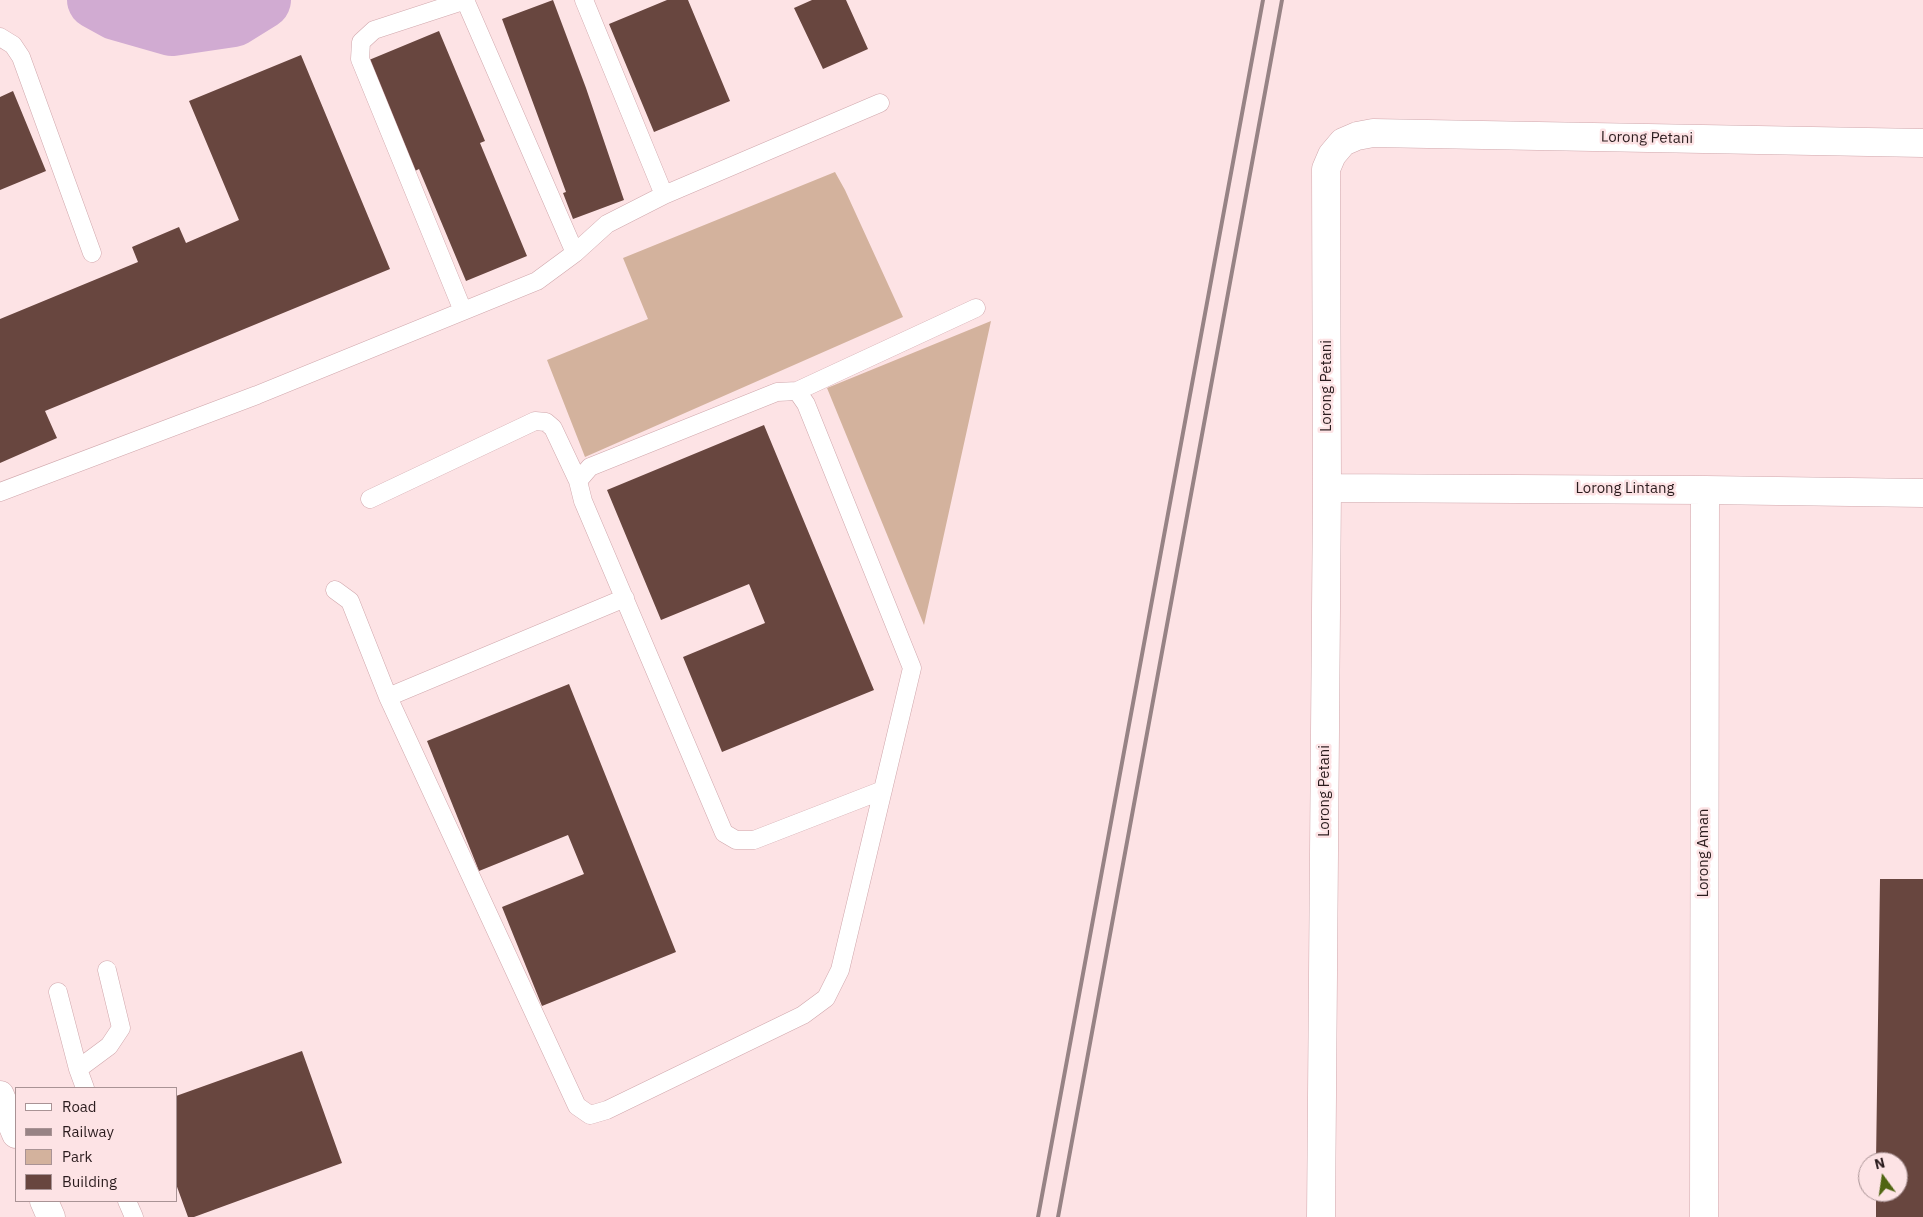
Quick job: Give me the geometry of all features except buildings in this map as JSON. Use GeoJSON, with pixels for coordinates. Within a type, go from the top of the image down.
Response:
{"type":"FeatureCollection","features":[{"type":"Feature","properties":{"kind":"street","name":"Lorong Petani"},"geometry":{"type":"LineString","coordinates":[[1321,1217],[1327,488],[1326,169],[1332,155],[1343,142],[1356,136],[1373,133],[1923,143]]}},
{"type":"Feature","properties":{"kind":"street","name":"Lorong Lintang"},"geometry":{"type":"LineString","coordinates":[[1327,488],[1923,493]]}},
{"type":"Feature","properties":{"kind":"street","name":"Lorong Aman"},"geometry":{"type":"LineString","coordinates":[[1704,1217],[1705,490]]}},
{"type":"Feature","properties":{"kind":"street"},"geometry":{"type":"LineString","coordinates":[[0,1095],[15,1132]]}},
{"type":"Feature","properties":{"kind":"street"},"geometry":{"type":"LineString","coordinates":[[44,1202],[51,1217]]}},
{"type":"Feature","properties":{"kind":"lane"},"geometry":{"type":"LineString","coordinates":[[463,311],[360,59],[361,42],[374,30],[466,0],[574,253]]}},
{"type":"Feature","properties":{"kind":"lane"},"geometry":{"type":"LineString","coordinates":[[584,0],[664,196]]}},
{"type":"Feature","properties":{"kind":"lane"},"geometry":{"type":"LineString","coordinates":[[0,37],[13,45],[21,57],[92,253]]}},
{"type":"Feature","properties":{"kind":"lane"},"geometry":{"type":"LineString","coordinates":[[0,492],[257,395],[537,281],[574,253],[607,224],[664,196],[880,103]]}},
{"type":"Feature","properties":{"kind":"lane"},"geometry":{"type":"LineString","coordinates":[[578,481],[590,467],[777,392],[797,391],[976,308]]}},
{"type":"Feature","properties":{"kind":"lane"},"geometry":{"type":"LineString","coordinates":[[334,590],[350,601],[388,697],[577,1106],[590,1115],[607,1110],[803,1016],[826,998],[840,970],[912,668],[806,404],[797,391]]}},
{"type":"Feature","properties":{"kind":"lane"},"geometry":{"type":"LineString","coordinates":[[370,499],[535,421],[546,422],[553,428],[578,481],[583,501],[724,833],[736,840],[754,840],[883,790]]}},
{"type":"Feature","properties":{"kind":"lane"},"geometry":{"type":"LineString","coordinates":[[388,697],[625,598]]}},
{"type":"Feature","properties":{"kind":"lane"},"geometry":{"type":"LineString","coordinates":[[78,1069],[109,1046],[120,1028],[107,970]]}},
{"type":"Feature","properties":{"kind":"lane"},"geometry":{"type":"LineString","coordinates":[[58,992],[78,1069],[85,1087]]}},
{"type":"Feature","properties":{"kind":"lane"},"geometry":{"type":"LineString","coordinates":[[127,1202],[134,1217]]}},
{"type":"Feature","properties":{"kind":"green space"},"geometry":{"type":"Polygon","coordinates":[[[835,172],[903,317],[585,457],[547,360],[648,319],[623,258],[835,172]]]}},
{"type":"Feature","properties":{"kind":"green space"},"geometry":{"type":"Polygon","coordinates":[[[991,321],[924,625],[827,388],[991,321]]]}},
{"type":"Feature","properties":{"kind":"waterway"},"geometry":{"type":"LineString","coordinates":[[96,0],[116,11],[172,27],[233,18],[262,0]]}},
{"type":"Feature","properties":{"kind":"railway"},"geometry":{"type":"LineString","coordinates":[[1038,1217],[1263,0]]}},
{"type":"Feature","properties":{"kind":"railway"},"geometry":{"type":"LineString","coordinates":[[1058,1217],[1282,0]]}}]}
